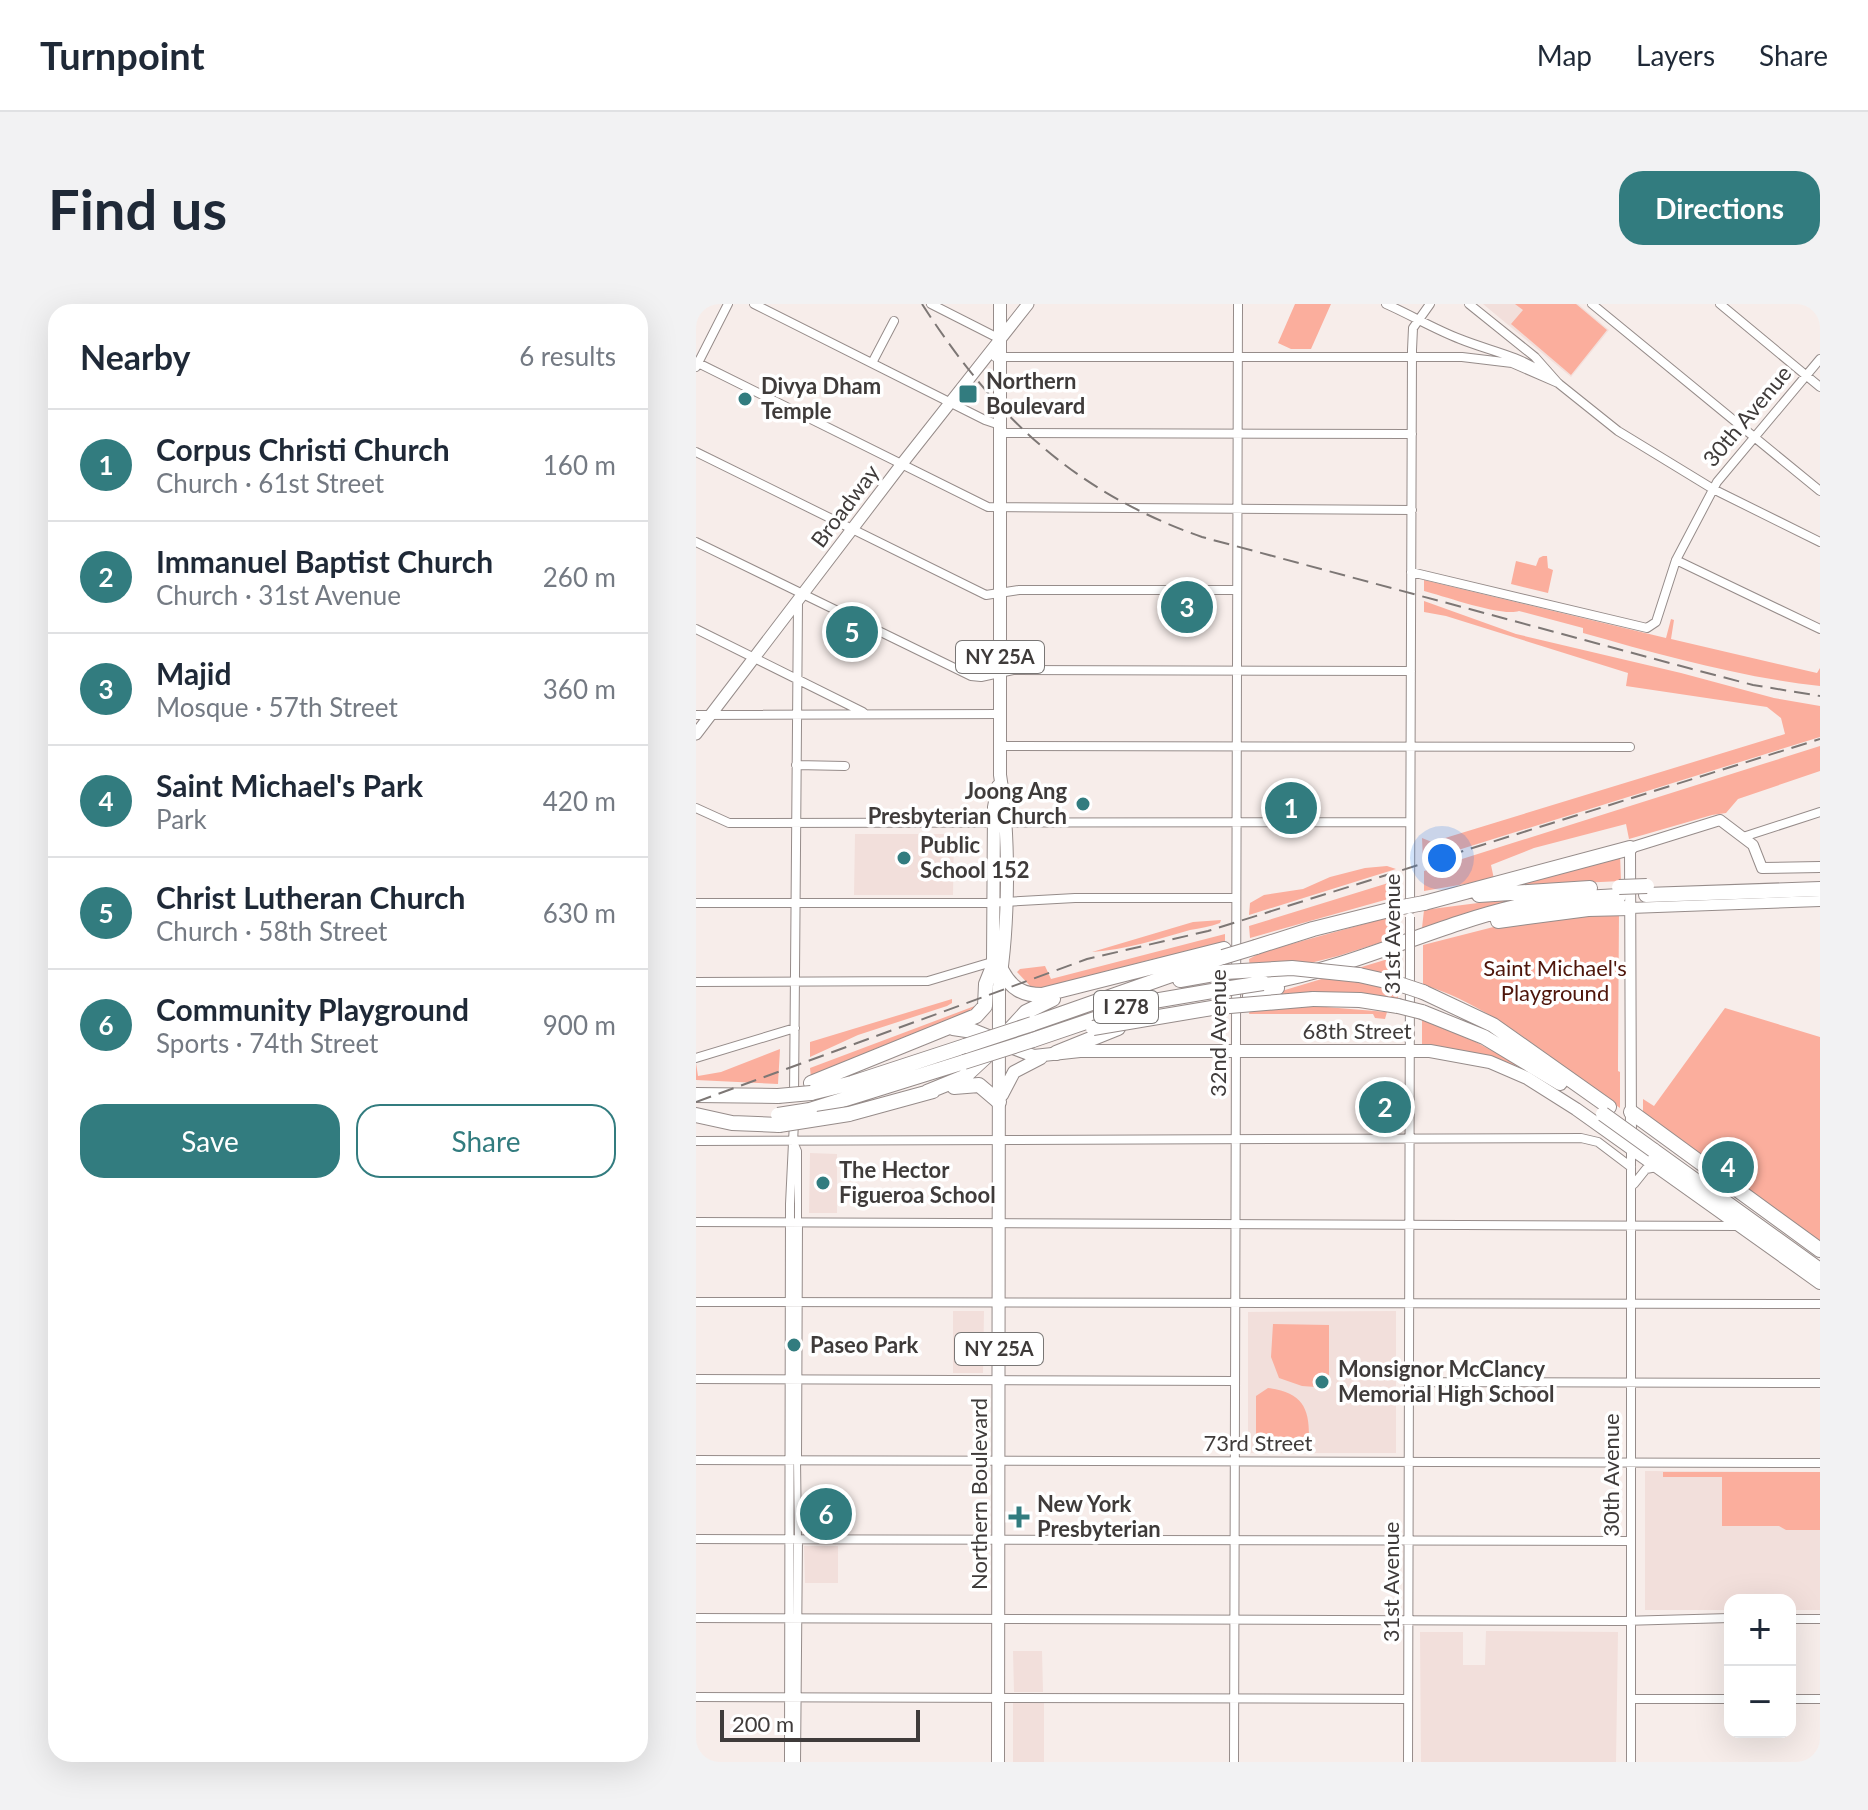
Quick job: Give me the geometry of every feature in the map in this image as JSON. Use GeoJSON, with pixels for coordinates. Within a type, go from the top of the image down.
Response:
{"type":"FeatureCollection","features":[{"type":"Feature","properties":{"kind":"highway"},"geometry":{"type":"LineString","coordinates":[[1424,903],[1630,848]]}},
{"type":"Feature","properties":{"kind":"highway","name":"I 278"},"geometry":{"type":"LineString","coordinates":[[1647,891],[1820,879]]}},
{"type":"Feature","properties":{"kind":"highway","name":"I 278"},"geometry":{"type":"LineString","coordinates":[[779,1120],[965,1054],[1032,1024],[1224,959],[1256,944],[1397,908],[1506,893],[1820,889]]}},
{"type":"Feature","properties":{"kind":"highway","name":"I 278"},"geometry":{"type":"LineString","coordinates":[[811,1088],[852,1083],[1033,1040],[1142,1003],[1224,996],[1528,905],[1619,892]]}},
{"type":"Feature","properties":{"kind":"highway"},"geometry":{"type":"LineString","coordinates":[[1427,934],[1549,913],[1630,908]]}},
{"type":"Feature","properties":{"kind":"highway"},"geometry":{"type":"LineString","coordinates":[[696,1095],[778,1093],[811,1088],[949,1029],[983,1010],[986,984],[996,966],[1014,987],[1042,995],[1095,982],[1224,959],[1359,975],[1423,992],[1471,1013],[1503,1032],[1656,1146],[1820,1259]]}},
{"type":"Feature","properties":{"kind":"highway"},"geometry":{"type":"LineString","coordinates":[[1056,1053],[1114,1029],[1195,1010],[1224,996],[1250,996],[1301,981],[1341,962]]}},
{"type":"Feature","properties":{"kind":"highway"},"geometry":{"type":"LineString","coordinates":[[927,1092],[970,1073],[985,1060],[1017,1020],[1031,1009],[1095,982]]}},
{"type":"Feature","properties":{"kind":"highway"},"geometry":{"type":"LineString","coordinates":[[1033,1040],[1195,1010],[1313,999],[1360,1000],[1422,1012],[1461,1026],[1515,1054],[1606,1110]]}},
{"type":"Feature","properties":{"kind":"highway"},"geometry":{"type":"LineString","coordinates":[[949,1029],[968,1029],[999,1042]]}},
{"type":"Feature","properties":{"kind":"highway"},"geometry":{"type":"LineString","coordinates":[[696,1115],[732,1123],[849,1114],[927,1092],[975,1084],[999,1102]]}},
{"type":"Feature","properties":{"kind":"highway"},"geometry":{"type":"LineString","coordinates":[[1631,1112],[1820,1250]]}},
{"type":"Feature","properties":{"kind":"highway"},"geometry":{"type":"LineString","coordinates":[[1656,1146],[1820,1270]]}},
{"type":"Feature","properties":{"kind":"main road","name":"Northern Boulevard"},"geometry":{"type":"LineString","coordinates":[[998,1762],[999,987],[996,966],[1000,901],[1000,304]]}},
{"type":"Feature","properties":{"kind":"main road","name":"Broadway"},"geometry":{"type":"LineString","coordinates":[[696,734],[1028,304]]}},
{"type":"Feature","properties":{"kind":"main road"},"geometry":{"type":"LineString","coordinates":[[999,1042],[1029,1055],[1056,1053]]}},
{"type":"Feature","properties":{"kind":"main road","name":"68th Street"},"geometry":{"type":"LineString","coordinates":[[1056,1053],[1410,1051],[1471,1057],[1510,1069],[1576,1109],[1820,1283]]}},
{"type":"Feature","properties":{"kind":"main road"},"geometry":{"type":"LineString","coordinates":[[999,1102],[1017,1069],[1056,1053]]}},
{"type":"Feature","properties":{"kind":"street"},"geometry":{"type":"LineString","coordinates":[[728,304],[697,364],[983,506],[1000,509],[1412,510]]}},
{"type":"Feature","properties":{"kind":"street"},"geometry":{"type":"LineString","coordinates":[[754,304],[1000,429],[1412,434]]}},
{"type":"Feature","properties":{"kind":"street"},"geometry":{"type":"LineString","coordinates":[[931,304],[1000,339]]}},
{"type":"Feature","properties":{"kind":"street","name":"32nd Avenue"},"geometry":{"type":"LineString","coordinates":[[1234,1762],[1238,304]]}},
{"type":"Feature","properties":{"kind":"street"},"geometry":{"type":"LineString","coordinates":[[1386,304],[1491,351],[1528,363],[1618,431],[1713,489],[1820,542]]}},
{"type":"Feature","properties":{"kind":"street"},"geometry":{"type":"LineString","coordinates":[[1417,319],[1430,304]]}},
{"type":"Feature","properties":{"kind":"street"},"geometry":{"type":"LineString","coordinates":[[1469,304],[1535,357],[1558,383]]}},
{"type":"Feature","properties":{"kind":"street"},"geometry":{"type":"LineString","coordinates":[[1592,304],[1820,491]]}},
{"type":"Feature","properties":{"kind":"street"},"geometry":{"type":"LineString","coordinates":[[1720,304],[1820,387]]}},
{"type":"Feature","properties":{"kind":"street","name":"31st Avenue"},"geometry":{"type":"LineString","coordinates":[[1408,1762],[1412,357],[1413,328],[1417,319]]}},
{"type":"Feature","properties":{"kind":"street"},"geometry":{"type":"LineString","coordinates":[[872,363],[894,321]]}},
{"type":"Feature","properties":{"kind":"street"},"geometry":{"type":"LineString","coordinates":[[986,357],[1490,359],[1512,363],[1558,383]]}},
{"type":"Feature","properties":{"kind":"street","name":"30th Avenue"},"geometry":{"type":"LineString","coordinates":[[1411,572],[1647,628],[1656,622],[1676,560],[1713,489],[1820,359]]}},
{"type":"Feature","properties":{"kind":"street"},"geometry":{"type":"LineString","coordinates":[[696,452],[986,595],[1019,590],[1237,590]]}},
{"type":"Feature","properties":{"kind":"street"},"geometry":{"type":"LineString","coordinates":[[696,542],[800,598],[971,676],[1013,670],[1411,671]]}},
{"type":"Feature","properties":{"kind":"street"},"geometry":{"type":"LineString","coordinates":[[1676,560],[1820,629]]}},
{"type":"Feature","properties":{"kind":"street"},"geometry":{"type":"LineString","coordinates":[[789,1762],[794,1539],[794,1222],[791,1151],[794,1141],[796,714],[800,598]]}},
{"type":"Feature","properties":{"kind":"street"},"geometry":{"type":"LineString","coordinates":[[696,629],[867,714]]}},
{"type":"Feature","properties":{"kind":"street"},"geometry":{"type":"LineString","coordinates":[[696,715],[1000,714]]}},
{"type":"Feature","properties":{"kind":"street"},"geometry":{"type":"LineString","coordinates":[[1000,746],[1630,747]]}},
{"type":"Feature","properties":{"kind":"street"},"geometry":{"type":"LineString","coordinates":[[796,765],[845,766]]}},
{"type":"Feature","properties":{"kind":"street"},"geometry":{"type":"LineString","coordinates":[[696,808],[729,823],[1410,822]]}},
{"type":"Feature","properties":{"kind":"street"},"geometry":{"type":"LineString","coordinates":[[1743,837],[1820,812]]}},
{"type":"Feature","properties":{"kind":"street"},"geometry":{"type":"LineString","coordinates":[[1630,848],[1720,820],[1753,845],[1763,869],[1820,867]]}},
{"type":"Feature","properties":{"kind":"street","name":"30th Avenue"},"geometry":{"type":"LineString","coordinates":[[1630,848],[1631,1762]]}},
{"type":"Feature","properties":{"kind":"street"},"geometry":{"type":"LineString","coordinates":[[696,903],[1236,898]]}},
{"type":"Feature","properties":{"kind":"street"},"geometry":{"type":"LineString","coordinates":[[1630,908],[1820,901]]}},
{"type":"Feature","properties":{"kind":"street"},"geometry":{"type":"LineString","coordinates":[[696,982],[928,981],[996,966]]}},
{"type":"Feature","properties":{"kind":"street"},"geometry":{"type":"LineString","coordinates":[[696,1058],[795,1028]]}},
{"type":"Feature","properties":{"kind":"street"},"geometry":{"type":"LineString","coordinates":[[696,1141],[1591,1139],[1631,1167]]}},
{"type":"Feature","properties":{"kind":"street"},"geometry":{"type":"LineString","coordinates":[[1631,1188],[1640,1173],[1658,1167]]}},
{"type":"Feature","properties":{"kind":"street"},"geometry":{"type":"LineString","coordinates":[[696,1222],[1741,1226]]}},
{"type":"Feature","properties":{"kind":"street"},"geometry":{"type":"LineString","coordinates":[[696,1302],[1820,1304]]}},
{"type":"Feature","properties":{"kind":"street"},"geometry":{"type":"LineString","coordinates":[[696,1379],[1235,1381]]}},
{"type":"Feature","properties":{"kind":"street"},"geometry":{"type":"LineString","coordinates":[[1409,1382],[1820,1383]]}},
{"type":"Feature","properties":{"kind":"street","name":"73rd Street"},"geometry":{"type":"LineString","coordinates":[[696,1460],[1820,1463]]}},
{"type":"Feature","properties":{"kind":"street"},"geometry":{"type":"LineString","coordinates":[[696,1539],[1631,1541]]}},
{"type":"Feature","properties":{"kind":"street"},"geometry":{"type":"LineString","coordinates":[[696,1618],[1409,1621],[1724,1618]]}},
{"type":"Feature","properties":{"kind":"street"},"geometry":{"type":"LineString","coordinates":[[1796,1619],[1820,1619]]}},
{"type":"Feature","properties":{"kind":"street"},"geometry":{"type":"LineString","coordinates":[[696,1697],[1408,1699]]}},
{"type":"Feature","properties":{"kind":"street"},"geometry":{"type":"LineString","coordinates":[[792,1698],[796,1762]]}},
{"type":"Feature","properties":{"kind":"street"},"geometry":{"type":"LineString","coordinates":[[1631,1699],[1724,1699]]}},
{"type":"Feature","properties":{"kind":"street"},"geometry":{"type":"LineString","coordinates":[[1796,1699],[1820,1699]]}},
{"type":"Feature","properties":{"kind":"shaded area"},"geometry":{"type":"Polygon","coordinates":[[[1483,304],[1578,304],[1609,330],[1571,377],[1483,304]]]}},
{"type":"Feature","properties":{"kind":"shaded area","name":"Public School 152"},"geometry":{"type":"Polygon","coordinates":[[[855,834],[954,834],[953,895],[854,895],[855,834]]]}},
{"type":"Feature","properties":{"kind":"shaded area","name":"The Hector Figueroa School"},"geometry":{"type":"Polygon","coordinates":[[[810,1153],[837,1154],[837,1213],[809,1213],[810,1153]]]}},
{"type":"Feature","properties":{"kind":"shaded area"},"geometry":{"type":"Polygon","coordinates":[[[953,1311],[984,1311],[983,1373],[953,1373],[953,1311]]]}},
{"type":"Feature","properties":{"kind":"shaded area","name":"Monsignor McClancy Memorial High School"},"geometry":{"type":"Polygon","coordinates":[[[1396,1311],[1396,1453],[1248,1453],[1248,1312],[1396,1311]]]}},
{"type":"Feature","properties":{"kind":"shaded area"},"geometry":{"type":"Polygon","coordinates":[[[1645,1471],[1820,1472],[1820,1610],[1796,1610],[1796,1594],[1724,1594],[1724,1610],[1645,1610],[1645,1471]]]}},
{"type":"Feature","properties":{"kind":"shaded area"},"geometry":{"type":"Polygon","coordinates":[[[804,1546],[838,1546],[838,1583],[805,1583],[804,1546]]]}},
{"type":"Feature","properties":{"kind":"shaded area"},"geometry":{"type":"Polygon","coordinates":[[[1486,1631],[1618,1632],[1616,1762],[1421,1762],[1420,1632],[1463,1632],[1463,1665],[1485,1665],[1486,1631]]]}},
{"type":"Feature","properties":{"kind":"shaded area"},"geometry":{"type":"Polygon","coordinates":[[[1013,1651],[1042,1651],[1043,1692],[1014,1692],[1013,1651]]]}},
{"type":"Feature","properties":{"kind":"shaded area"},"geometry":{"type":"Polygon","coordinates":[[[1013,1703],[1044,1703],[1044,1762],[1013,1762],[1013,1703]]]}},
{"type":"Feature","properties":{"kind":"green space"},"geometry":{"type":"Polygon","coordinates":[[[1295,304],[1331,304],[1311,349],[1291,349],[1278,343],[1295,304]]]}},
{"type":"Feature","properties":{"kind":"green space"},"geometry":{"type":"Polygon","coordinates":[[[1515,304],[1576,304],[1607,330],[1571,375],[1511,324],[1523,310],[1515,304]]]}},
{"type":"Feature","properties":{"kind":"green space"},"geometry":{"type":"Polygon","coordinates":[[[1543,556],[1547,556],[1548,568],[1553,570],[1548,593],[1511,584],[1516,561],[1536,566],[1543,556]]]}},
{"type":"Feature","properties":{"kind":"green space"},"geometry":{"type":"Polygon","coordinates":[[[1424,580],[1666,638],[1671,619],[1674,620],[1671,639],[1817,673],[1820,668],[1820,686],[1700,664],[1583,633],[1583,628],[1519,611],[1500,611],[1473,605],[1424,591],[1424,580]]]}},
{"type":"Feature","properties":{"kind":"green space"},"geometry":{"type":"Polygon","coordinates":[[[1424,601],[1516,634],[1774,698],[1820,706],[1820,737],[1423,861],[1422,838],[1432,842],[1785,734],[1781,718],[1767,707],[1626,686],[1628,673],[1446,616],[1424,612],[1424,601]]]}},
{"type":"Feature","properties":{"kind":"green space"},"geometry":{"type":"Polygon","coordinates":[[[1820,746],[1820,771],[1738,799],[1726,813],[1629,839],[1626,824],[1534,848],[1491,865],[1494,879],[1424,891],[1424,871],[1820,746]]]}},
{"type":"Feature","properties":{"kind":"green space"},"geometry":{"type":"Polygon","coordinates":[[[1620,854],[1621,881],[1497,887],[1620,854]]]}},
{"type":"Feature","properties":{"kind":"green space"},"geometry":{"type":"Polygon","coordinates":[[[1387,866],[1396,869],[1249,915],[1250,903],[1264,895],[1303,889],[1330,877],[1387,866]]]}},
{"type":"Feature","properties":{"kind":"green space"},"geometry":{"type":"Polygon","coordinates":[[[1398,880],[1399,896],[1250,938],[1249,926],[1398,880]]]}},
{"type":"Feature","properties":{"kind":"green space"},"geometry":{"type":"Polygon","coordinates":[[[1524,897],[1422,928],[1424,910],[1524,897]]]}},
{"type":"Feature","properties":{"kind":"green space","name":"Saint Michael's Playground"},"geometry":{"type":"Polygon","coordinates":[[[1619,912],[1620,1108],[1500,1021],[1474,1006],[1423,985],[1423,945],[1513,922],[1619,912]]]}},
{"type":"Feature","properties":{"kind":"green space"},"geometry":{"type":"Polygon","coordinates":[[[1397,915],[1398,937],[1251,978],[1249,959],[1262,952],[1397,915]]]}},
{"type":"Feature","properties":{"kind":"green space"},"geometry":{"type":"Polygon","coordinates":[[[1221,920],[1212,926],[1141,944],[1092,952],[1193,922],[1221,920]]]}},
{"type":"Feature","properties":{"kind":"green space"},"geometry":{"type":"Polygon","coordinates":[[[1225,934],[1225,944],[1153,959],[1040,989],[1032,988],[1017,972],[1045,966],[1051,979],[1225,934]]]}},
{"type":"Feature","properties":{"kind":"green space"},"geometry":{"type":"Polygon","coordinates":[[[1398,956],[1399,977],[1361,968],[1359,982],[1398,991],[1398,1000],[1313,994],[1314,1006],[1387,1012],[1385,1019],[1375,1018],[1373,1014],[1249,1014],[1252,1000],[1398,956]]]}},
{"type":"Feature","properties":{"kind":"green space"},"geometry":{"type":"Polygon","coordinates":[[[952,999],[947,1006],[858,1035],[810,1057],[810,1042],[952,999]]]}},
{"type":"Feature","properties":{"kind":"green space"},"geometry":{"type":"Polygon","coordinates":[[[980,1004],[978,1011],[811,1078],[810,1068],[980,1004]]]}},
{"type":"Feature","properties":{"kind":"green space"},"geometry":{"type":"Polygon","coordinates":[[[1725,1008],[1820,1037],[1820,1244],[1643,1112],[1643,1099],[1654,1106],[1725,1008]]]}},
{"type":"Feature","properties":{"kind":"green space"},"geometry":{"type":"Polygon","coordinates":[[[1422,1020],[1474,1041],[1526,1069],[1468,1052],[1422,1046],[1422,1020]]]}},
{"type":"Feature","properties":{"kind":"green space"},"geometry":{"type":"Polygon","coordinates":[[[780,1049],[778,1084],[696,1080],[696,1063],[698,1076],[721,1072],[780,1049]]]}},
{"type":"Feature","properties":{"kind":"green space"},"geometry":{"type":"Polygon","coordinates":[[[1273,1324],[1329,1325],[1329,1388],[1302,1386],[1279,1378],[1271,1357],[1273,1324]]]}},
{"type":"Feature","properties":{"kind":"green space"},"geometry":{"type":"Polygon","coordinates":[[[1268,1388],[1290,1394],[1302,1404],[1308,1420],[1309,1442],[1256,1443],[1256,1396],[1268,1388]]]}},
{"type":"Feature","properties":{"kind":"green space"},"geometry":{"type":"Polygon","coordinates":[[[1663,1472],[1820,1472],[1820,1530],[1722,1526],[1722,1477],[1663,1477],[1663,1472]]]}},
{"type":"Feature","properties":{"kind":"green space"},"geometry":{"type":"Polygon","coordinates":[[[810,1499],[843,1499],[843,1528],[810,1528],[810,1499]]]}},
{"type":"Feature","properties":{"kind":"railway"},"geometry":{"type":"LineString","coordinates":[[922,304],[979,382],[1041,446],[1115,498],[1156,519],[1202,537],[1692,669],[1753,685],[1820,696]]}},
{"type":"Feature","properties":{"kind":"railway"},"geometry":{"type":"LineString","coordinates":[[696,1102],[1087,959],[1208,931],[1820,739]]}},
{"type":"Feature","properties":{"kind":"place","name":"Northern Boulevard"},"geometry":{"type":"Point","coordinates":[968,394]}},
{"type":"Feature","properties":{"kind":"place","name":"Divya Dham Temple"},"geometry":{"type":"Point","coordinates":[745,399]}},
{"type":"Feature","properties":{"kind":"place","name":"Majid"},"geometry":{"type":"Point","coordinates":[1187,607]}},
{"type":"Feature","properties":{"kind":"place","name":"Christ Lutheran Church"},"geometry":{"type":"Point","coordinates":[852,632]}},
{"type":"Feature","properties":{"kind":"place","name":"Joong Ang Presbyterian Church"},"geometry":{"type":"Point","coordinates":[1083,804]}},
{"type":"Feature","properties":{"kind":"place","name":"Corpus Christi Church"},"geometry":{"type":"Point","coordinates":[1291,808]}},
{"type":"Feature","properties":{"kind":"place","name":"Public School 152"},"geometry":{"type":"Point","coordinates":[904,858]}},
{"type":"Feature","properties":{"kind":"place","name":"Immanuel Baptist Church"},"geometry":{"type":"Point","coordinates":[1385,1107]}},
{"type":"Feature","properties":{"kind":"place","name":"Saint Michael's Park"},"geometry":{"type":"Point","coordinates":[1728,1167]}},
{"type":"Feature","properties":{"kind":"place","name":"The Hector Figueroa School"},"geometry":{"type":"Point","coordinates":[823,1183]}},
{"type":"Feature","properties":{"kind":"place","name":"Paseo Park"},"geometry":{"type":"Point","coordinates":[794,1345]}},
{"type":"Feature","properties":{"kind":"place","name":"Monsignor McClancy Memorial High School"},"geometry":{"type":"Point","coordinates":[1322,1382]}},
{"type":"Feature","properties":{"kind":"place","name":"Community Playground"},"geometry":{"type":"Point","coordinates":[826,1514]}},
{"type":"Feature","properties":{"kind":"place","name":"New York Presbyterian"},"geometry":{"type":"Point","coordinates":[1019,1517]}}]}
